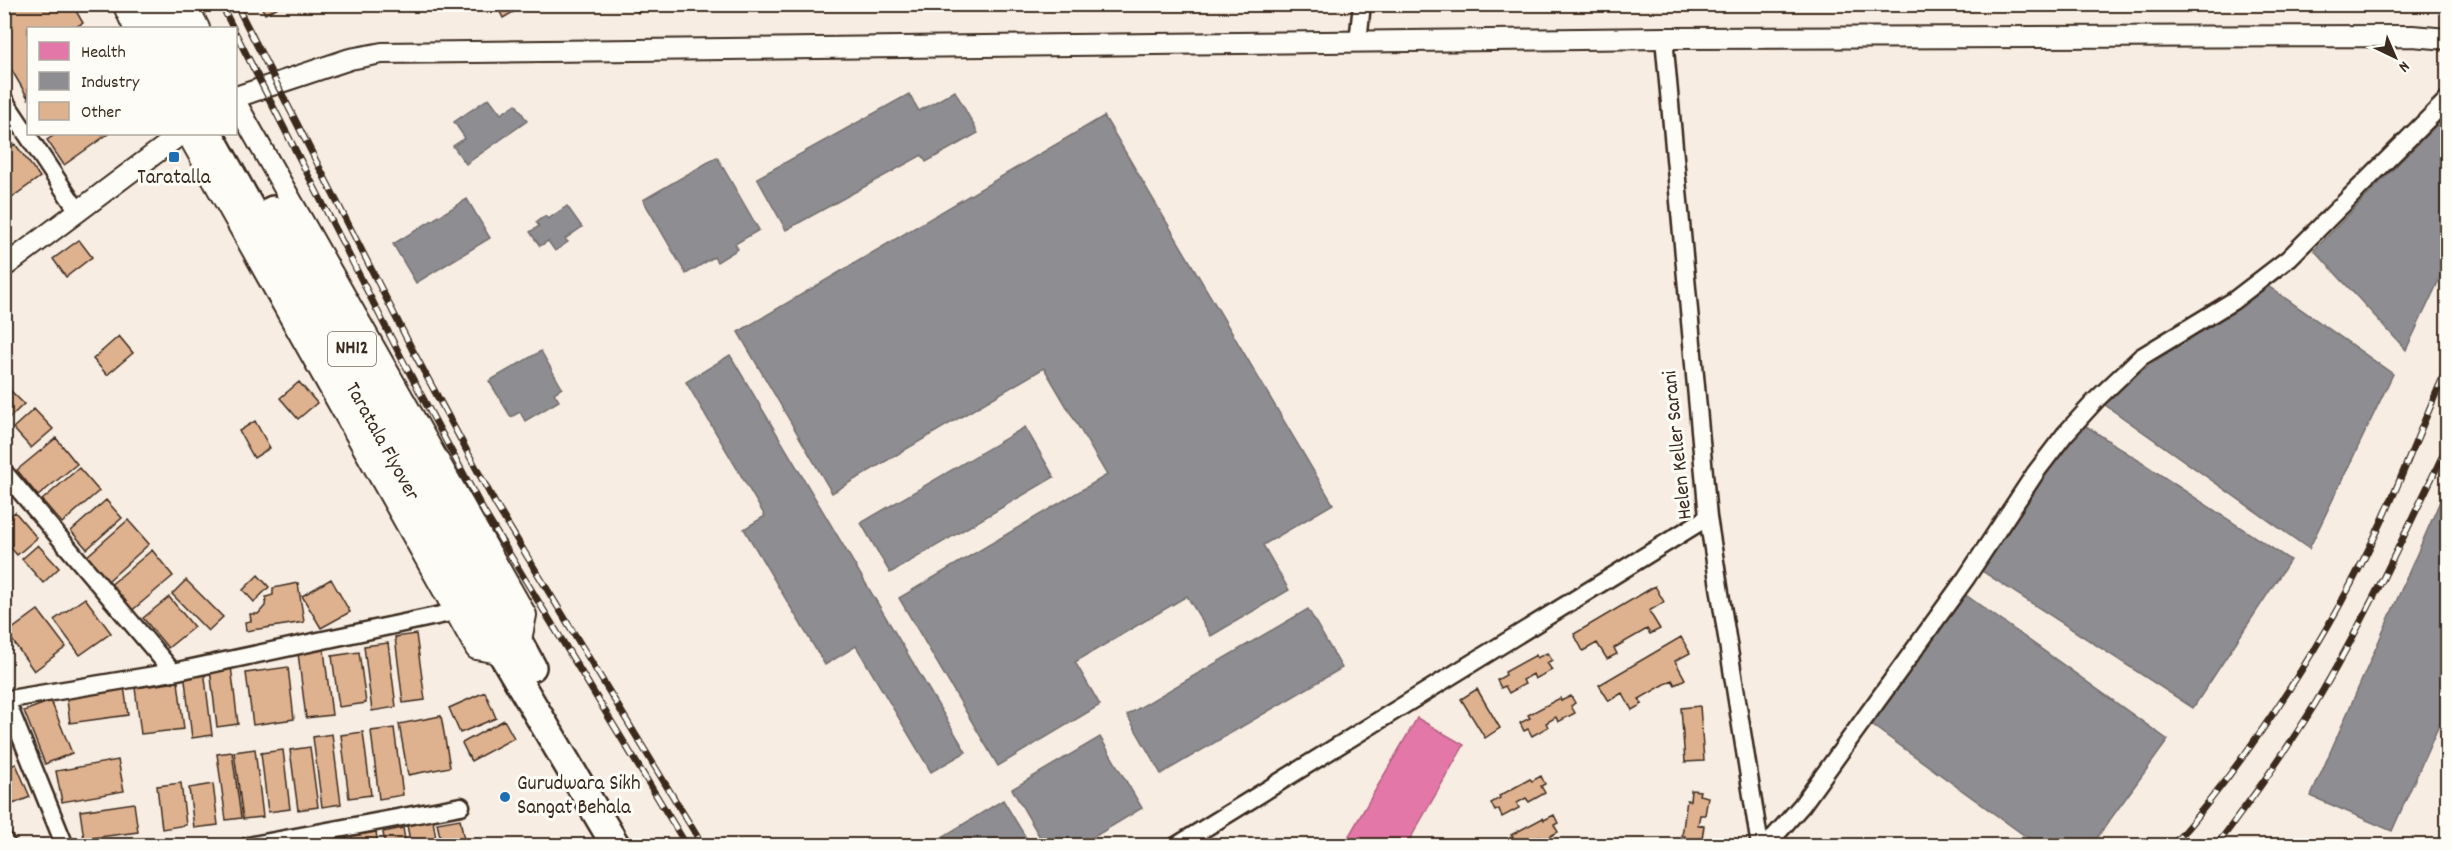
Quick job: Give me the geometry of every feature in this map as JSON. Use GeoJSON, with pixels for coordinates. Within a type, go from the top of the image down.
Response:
{"type":"FeatureCollection","features":[{"type":"Feature","properties":{"kind":"highway"},"geometry":{"type":"LineString","coordinates":[[143,4],[154,27]]}},
{"type":"Feature","properties":{"kind":"highway"},"geometry":{"type":"LineString","coordinates":[[165,4],[176,27]]}},
{"type":"Feature","properties":{"kind":"highway","name":"Taratala Flyover"},"geometry":{"type":"LineString","coordinates":[[209,135],[512,650]]}},
{"type":"Feature","properties":{"kind":"highway","name":"Taratala Flyover"},"geometry":{"type":"LineString","coordinates":[[229,135],[463,564]]}},
{"type":"Feature","properties":{"kind":"highway","name":"NH12"},"geometry":{"type":"LineString","coordinates":[[512,650],[616,846]]}},
{"type":"Feature","properties":{"kind":"highway","name":"NH12"},"geometry":{"type":"LineString","coordinates":[[512,650],[635,846]]}},
{"type":"Feature","properties":{"kind":"street"},"geometry":{"type":"LineString","coordinates":[[123,4],[134,27]]}},
{"type":"Feature","properties":{"kind":"street"},"geometry":{"type":"LineString","coordinates":[[187,4],[198,27]]}},
{"type":"Feature","properties":{"kind":"street"},"geometry":{"type":"LineString","coordinates":[[1358,42],[1362,4]]}},
{"type":"Feature","properties":{"kind":"street"},"geometry":{"type":"LineString","coordinates":[[237,97],[350,59],[382,53],[1664,38],[2412,36],[2448,39]]}},
{"type":"Feature","properties":{"kind":"street","name":"Helen Keller Sarani"},"geometry":{"type":"LineString","coordinates":[[1664,38],[1708,517],[1760,846]]}},
{"type":"Feature","properties":{"kind":"street"},"geometry":{"type":"LineString","coordinates":[[1766,846],[1802,805],[1966,578],[2036,472],[2065,434],[2097,399],[2141,357],[2233,301],[2289,258],[2448,99]]}},
{"type":"Feature","properties":{"kind":"street"},"geometry":{"type":"LineString","coordinates":[[4,100],[27,134]]}},
{"type":"Feature","properties":{"kind":"street"},"geometry":{"type":"LineString","coordinates":[[188,135],[476,649],[512,650],[526,615],[237,106]]}},
{"type":"Feature","properties":{"kind":"street"},"geometry":{"type":"LineString","coordinates":[[27,135],[78,211]]}},
{"type":"Feature","properties":{"kind":"street"},"geometry":{"type":"LineString","coordinates":[[4,267],[180,135]]}},
{"type":"Feature","properties":{"kind":"street"},"geometry":{"type":"LineString","coordinates":[[4,472],[173,672]]}},
{"type":"Feature","properties":{"kind":"street"},"geometry":{"type":"LineString","coordinates":[[1176,846],[1708,517]]}},
{"type":"Feature","properties":{"kind":"street"},"geometry":{"type":"LineString","coordinates":[[65,846],[5,700],[173,672],[455,612]]}},
{"type":"Feature","properties":{"kind":"street"},"geometry":{"type":"LineString","coordinates":[[248,846],[461,806]]}},
{"type":"Feature","properties":{"kind":"street"},"geometry":{"type":"LineString","coordinates":[[4,840],[7,846]]}},
{"type":"Feature","properties":{"kind":"building: Health"},"geometry":{"type":"Polygon","coordinates":[[[1417,718],[1464,745],[1406,846],[1343,846],[1417,718]]]}},
{"type":"Feature","properties":{"kind":"building: Industry"},"geometry":{"type":"Polygon","coordinates":[[[955,91],[978,133],[926,162],[922,155],[786,230],[757,178],[909,94],[919,111],[955,91]]]}},
{"type":"Feature","properties":{"kind":"building: Industry"},"geometry":{"type":"Polygon","coordinates":[[[489,98],[501,114],[516,104],[527,121],[466,164],[453,146],[465,138],[454,122],[489,98]]]}},
{"type":"Feature","properties":{"kind":"building: Industry"},"geometry":{"type":"Polygon","coordinates":[[[2448,113],[2448,261],[2406,350],[2314,250],[2448,113]]]}},
{"type":"Feature","properties":{"kind":"building: Industry"},"geometry":{"type":"Polygon","coordinates":[[[1104,116],[1333,504],[1263,545],[1289,590],[1211,636],[1187,596],[1075,662],[1100,705],[998,766],[899,598],[1107,475],[1044,368],[832,493],[738,332],[1104,116]]]}},
{"type":"Feature","properties":{"kind":"building: Industry"},"geometry":{"type":"Polygon","coordinates":[[[717,157],[759,230],[735,244],[738,249],[717,262],[714,257],[686,274],[643,200],[717,157]]]}},
{"type":"Feature","properties":{"kind":"building: Industry"},"geometry":{"type":"Polygon","coordinates":[[[467,199],[490,238],[416,283],[393,244],[467,199]]]}},
{"type":"Feature","properties":{"kind":"building: Industry"},"geometry":{"type":"Polygon","coordinates":[[[567,206],[582,227],[565,239],[568,242],[555,251],[548,241],[540,246],[530,232],[539,226],[536,222],[545,216],[548,219],[567,206]]]}},
{"type":"Feature","properties":{"kind":"building: Industry"},"geometry":{"type":"Polygon","coordinates":[[[2268,286],[2393,374],[2309,549],[2098,400],[2268,286]]]}},
{"type":"Feature","properties":{"kind":"building: Industry"},"geometry":{"type":"Polygon","coordinates":[[[541,351],[562,388],[554,393],[559,401],[525,421],[520,412],[511,417],[489,381],[541,351]]]}},
{"type":"Feature","properties":{"kind":"building: Industry"},"geometry":{"type":"Polygon","coordinates":[[[730,355],[966,752],[931,772],[856,646],[825,665],[744,529],[765,516],[686,382],[730,355]]]}},
{"type":"Feature","properties":{"kind":"building: Industry"},"geometry":{"type":"Polygon","coordinates":[[[2080,422],[2290,560],[2193,708],[1982,571],[2080,422]]]}},
{"type":"Feature","properties":{"kind":"building: Industry"},"geometry":{"type":"Polygon","coordinates":[[[1025,427],[1054,477],[890,573],[861,523],[1025,427]]]}},
{"type":"Feature","properties":{"kind":"building: Industry"},"geometry":{"type":"Polygon","coordinates":[[[2441,499],[2448,501],[2448,705],[2392,831],[2311,796],[2441,499]]]}},
{"type":"Feature","properties":{"kind":"building: Industry"},"geometry":{"type":"Polygon","coordinates":[[[1963,593],[2168,740],[2091,846],[2039,846],[1869,723],[1963,593]]]}},
{"type":"Feature","properties":{"kind":"building: Industry"},"geometry":{"type":"Polygon","coordinates":[[[1308,609],[1342,668],[1161,774],[1127,715],[1308,609]]]}},
{"type":"Feature","properties":{"kind":"building: Industry"},"geometry":{"type":"Polygon","coordinates":[[[1100,737],[1142,808],[1079,846],[1045,846],[1012,789],[1100,737]]]}},
{"type":"Feature","properties":{"kind":"building: Industry"},"geometry":{"type":"Polygon","coordinates":[[[1003,800],[1031,846],[943,846],[939,839],[1003,800]]]}},
{"type":"Feature","properties":{"kind":"building: Other"},"geometry":{"type":"Polygon","coordinates":[[[15,4],[72,4],[83,23],[76,27],[27,27],[27,96],[4,57],[4,11],[15,4]]]}},
{"type":"Feature","properties":{"kind":"building: Other"},"geometry":{"type":"Polygon","coordinates":[[[260,4],[284,4],[265,14],[260,4]]]}},
{"type":"Feature","properties":{"kind":"building: Other"},"geometry":{"type":"Polygon","coordinates":[[[496,4],[527,4],[503,18],[496,4]]]}},
{"type":"Feature","properties":{"kind":"building: Other"},"geometry":{"type":"Polygon","coordinates":[[[634,4],[654,4],[638,13],[634,4]]]}},
{"type":"Feature","properties":{"kind":"building: Other"},"geometry":{"type":"Polygon","coordinates":[[[54,135],[107,135],[64,165],[47,140],[54,135]]]}},
{"type":"Feature","properties":{"kind":"building: Other"},"geometry":{"type":"Polygon","coordinates":[[[15,144],[40,177],[11,198],[4,190],[4,151],[15,144]]]}},
{"type":"Feature","properties":{"kind":"building: Other"},"geometry":{"type":"Polygon","coordinates":[[[79,240],[92,257],[66,277],[53,259],[79,240]]]}},
{"type":"Feature","properties":{"kind":"building: Other"},"geometry":{"type":"Polygon","coordinates":[[[119,336],[133,353],[107,375],[93,359],[119,336]]]}},
{"type":"Feature","properties":{"kind":"building: Other"},"geometry":{"type":"Polygon","coordinates":[[[299,382],[317,403],[298,419],[280,398],[299,382]]]}},
{"type":"Feature","properties":{"kind":"building: Other"},"geometry":{"type":"Polygon","coordinates":[[[4,384],[24,404],[4,423],[4,384]]]}},
{"type":"Feature","properties":{"kind":"building: Other"},"geometry":{"type":"Polygon","coordinates":[[[34,409],[53,429],[31,448],[13,428],[34,409]]]}},
{"type":"Feature","properties":{"kind":"building: Other"},"geometry":{"type":"Polygon","coordinates":[[[255,421],[270,448],[254,458],[239,431],[255,421]]]}},
{"type":"Feature","properties":{"kind":"building: Other"},"geometry":{"type":"Polygon","coordinates":[[[56,438],[77,464],[38,496],[17,470],[56,438]]]}},
{"type":"Feature","properties":{"kind":"building: Other"},"geometry":{"type":"Polygon","coordinates":[[[79,468],[99,491],[62,523],[42,500],[79,468]]]}},
{"type":"Feature","properties":{"kind":"building: Other"},"geometry":{"type":"Polygon","coordinates":[[[106,500],[122,518],[87,549],[71,531],[106,500]]]}},
{"type":"Feature","properties":{"kind":"building: Other"},"geometry":{"type":"Polygon","coordinates":[[[15,512],[37,538],[17,555],[4,540],[4,521],[15,512]]]}},
{"type":"Feature","properties":{"kind":"building: Other"},"geometry":{"type":"Polygon","coordinates":[[[128,520],[149,544],[108,581],[86,557],[128,520]]]}},
{"type":"Feature","properties":{"kind":"building: Other"},"geometry":{"type":"Polygon","coordinates":[[[38,545],[59,568],[43,583],[22,559],[38,545]]]}},
{"type":"Feature","properties":{"kind":"building: Other"},"geometry":{"type":"Polygon","coordinates":[[[152,550],[173,576],[129,613],[108,587],[152,550]]]}},
{"type":"Feature","properties":{"kind":"building: Other"},"geometry":{"type":"Polygon","coordinates":[[[258,575],[269,587],[254,602],[243,590],[258,575]]]}},
{"type":"Feature","properties":{"kind":"building: Other"},"geometry":{"type":"Polygon","coordinates":[[[331,579],[350,612],[321,628],[302,596],[331,579]]]}},
{"type":"Feature","properties":{"kind":"building: Other"},"geometry":{"type":"Polygon","coordinates":[[[186,580],[223,617],[208,631],[172,594],[186,580]]]}},
{"type":"Feature","properties":{"kind":"building: Other"},"geometry":{"type":"Polygon","coordinates":[[[298,583],[304,622],[246,631],[245,622],[251,621],[250,614],[258,614],[265,606],[266,597],[273,595],[273,588],[298,583]]]}},
{"type":"Feature","properties":{"kind":"building: Other"},"geometry":{"type":"Polygon","coordinates":[[[1655,586],[1664,602],[1649,611],[1660,629],[1650,634],[1647,629],[1614,648],[1617,654],[1607,659],[1597,643],[1583,651],[1574,634],[1655,586]]]}},
{"type":"Feature","properties":{"kind":"building: Other"},"geometry":{"type":"Polygon","coordinates":[[[169,597],[194,627],[168,648],[143,618],[169,597]]]}},
{"type":"Feature","properties":{"kind":"building: Other"},"geometry":{"type":"Polygon","coordinates":[[[85,598],[111,633],[80,655],[54,620],[85,598]]]}},
{"type":"Feature","properties":{"kind":"building: Other"},"geometry":{"type":"Polygon","coordinates":[[[38,610],[66,647],[34,671],[7,633],[38,610]]]}},
{"type":"Feature","properties":{"kind":"building: Other"},"geometry":{"type":"Polygon","coordinates":[[[416,634],[425,700],[403,703],[395,637],[416,634]]]}},
{"type":"Feature","properties":{"kind":"building: Other"},"geometry":{"type":"Polygon","coordinates":[[[1681,637],[1690,653],[1675,661],[1685,679],[1675,685],[1672,680],[1639,699],[1642,704],[1632,710],[1622,693],[1609,701],[1599,685],[1681,637]]]}},
{"type":"Feature","properties":{"kind":"building: Other"},"geometry":{"type":"Polygon","coordinates":[[[388,643],[396,707],[372,711],[364,646],[388,643]]]}},
{"type":"Feature","properties":{"kind":"building: Other"},"geometry":{"type":"Polygon","coordinates":[[[324,650],[332,715],[306,718],[298,653],[324,650]]]}},
{"type":"Feature","properties":{"kind":"building: Other"},"geometry":{"type":"Polygon","coordinates":[[[359,652],[366,703],[339,707],[332,656],[359,652]]]}},
{"type":"Feature","properties":{"kind":"building: Other"},"geometry":{"type":"Polygon","coordinates":[[[1547,653],[1552,660],[1547,663],[1552,670],[1535,679],[1533,674],[1523,680],[1525,684],[1509,693],[1505,686],[1501,688],[1497,680],[1506,675],[1505,672],[1536,655],[1537,658],[1547,653]]]}},
{"type":"Feature","properties":{"kind":"building: Other"},"geometry":{"type":"Polygon","coordinates":[[[231,666],[238,724],[217,727],[210,669],[231,666]]]}},
{"type":"Feature","properties":{"kind":"building: Other"},"geometry":{"type":"Polygon","coordinates":[[[288,667],[294,719],[253,725],[246,673],[288,667]]]}},
{"type":"Feature","properties":{"kind":"building: Other"},"geometry":{"type":"Polygon","coordinates":[[[204,670],[212,735],[192,738],[184,672],[204,670]]]}},
{"type":"Feature","properties":{"kind":"building: Other"},"geometry":{"type":"Polygon","coordinates":[[[178,682],[184,729],[141,734],[135,688],[178,682]]]}},
{"type":"Feature","properties":{"kind":"building: Other"},"geometry":{"type":"Polygon","coordinates":[[[124,686],[128,715],[70,723],[66,693],[124,686]]]}},
{"type":"Feature","properties":{"kind":"building: Other"},"geometry":{"type":"Polygon","coordinates":[[[1477,689],[1500,728],[1485,738],[1461,699],[1477,689]]]}},
{"type":"Feature","properties":{"kind":"building: Other"},"geometry":{"type":"Polygon","coordinates":[[[485,692],[496,718],[460,733],[449,708],[485,692]]]}},
{"type":"Feature","properties":{"kind":"building: Other"},"geometry":{"type":"Polygon","coordinates":[[[1571,696],[1575,703],[1571,706],[1575,713],[1558,722],[1556,717],[1546,723],[1548,727],[1532,736],[1528,729],[1524,731],[1520,723],[1530,718],[1528,715],[1560,698],[1561,701],[1571,696]]]}},
{"type":"Feature","properties":{"kind":"building: Other"},"geometry":{"type":"Polygon","coordinates":[[[51,701],[72,753],[45,764],[24,711],[51,701]]]}},
{"type":"Feature","properties":{"kind":"building: Other"},"geometry":{"type":"Polygon","coordinates":[[[1700,706],[1704,761],[1685,762],[1681,708],[1700,706]]]}},
{"type":"Feature","properties":{"kind":"building: Other"},"geometry":{"type":"Polygon","coordinates":[[[441,716],[450,767],[408,775],[399,724],[441,716]]]}},
{"type":"Feature","properties":{"kind":"building: Other"},"geometry":{"type":"Polygon","coordinates":[[[504,720],[514,738],[471,761],[462,743],[504,720]]]}},
{"type":"Feature","properties":{"kind":"building: Other"},"geometry":{"type":"Polygon","coordinates":[[[394,728],[403,795],[379,799],[371,731],[394,728]]]}},
{"type":"Feature","properties":{"kind":"building: Other"},"geometry":{"type":"Polygon","coordinates":[[[363,732],[371,795],[349,798],[341,735],[363,732]]]}},
{"type":"Feature","properties":{"kind":"building: Other"},"geometry":{"type":"Polygon","coordinates":[[[332,734],[341,804],[322,807],[313,737],[332,734]]]}},
{"type":"Feature","properties":{"kind":"building: Other"},"geometry":{"type":"Polygon","coordinates":[[[310,747],[318,807],[298,810],[290,750],[310,747]]]}},
{"type":"Feature","properties":{"kind":"building: Other"},"geometry":{"type":"Polygon","coordinates":[[[255,749],[263,817],[243,819],[234,752],[255,749]]]}},
{"type":"Feature","properties":{"kind":"building: Other"},"geometry":{"type":"Polygon","coordinates":[[[283,750],[290,809],[268,812],[261,753],[283,750]]]}},
{"type":"Feature","properties":{"kind":"building: Other"},"geometry":{"type":"Polygon","coordinates":[[[232,752],[241,818],[226,820],[217,754],[232,752]]]}},
{"type":"Feature","properties":{"kind":"building: Other"},"geometry":{"type":"Polygon","coordinates":[[[118,760],[124,791],[62,802],[56,771],[118,760]]]}},
{"type":"Feature","properties":{"kind":"building: Other"},"geometry":{"type":"Polygon","coordinates":[[[16,764],[30,797],[8,806],[4,798],[4,768],[16,764]]]}},
{"type":"Feature","properties":{"kind":"building: Other"},"geometry":{"type":"Polygon","coordinates":[[[1541,776],[1545,784],[1541,786],[1545,793],[1529,802],[1526,798],[1517,803],[1519,808],[1502,817],[1499,809],[1495,811],[1491,803],[1500,798],[1499,796],[1530,779],[1532,781],[1541,776]]]}},
{"type":"Feature","properties":{"kind":"building: Other"},"geometry":{"type":"Polygon","coordinates":[[[181,783],[186,825],[162,829],[157,786],[181,783]]]}},
{"type":"Feature","properties":{"kind":"building: Other"},"geometry":{"type":"Polygon","coordinates":[[[213,784],[218,825],[194,828],[189,788],[213,784]]]}},
{"type":"Feature","properties":{"kind":"building: Other"},"geometry":{"type":"Polygon","coordinates":[[[1691,790],[1700,791],[1699,795],[1708,797],[1705,815],[1700,815],[1698,825],[1704,826],[1701,845],[1683,846],[1685,836],[1682,836],[1687,800],[1690,801],[1691,790]]]}},
{"type":"Feature","properties":{"kind":"building: Other"},"geometry":{"type":"Polygon","coordinates":[[[134,803],[138,832],[84,839],[80,811],[134,803]]]}},
{"type":"Feature","properties":{"kind":"building: Other"},"geometry":{"type":"Polygon","coordinates":[[[1554,815],[1558,823],[1554,825],[1558,832],[1541,841],[1539,837],[1529,842],[1531,846],[1505,846],[1503,842],[1513,837],[1511,835],[1543,818],[1544,820],[1554,815]]]}},
{"type":"Feature","properties":{"kind":"building: Other"},"geometry":{"type":"Polygon","coordinates":[[[460,819],[465,846],[442,846],[437,823],[460,819]]]}},
{"type":"Feature","properties":{"kind":"building: Other"},"geometry":{"type":"Polygon","coordinates":[[[433,820],[437,846],[411,846],[407,825],[433,820]]]}},
{"type":"Feature","properties":{"kind":"building: Other"},"geometry":{"type":"Polygon","coordinates":[[[403,828],[406,846],[385,846],[383,832],[403,828]]]}},
{"type":"Feature","properties":{"kind":"building: Other"},"geometry":{"type":"Polygon","coordinates":[[[376,832],[378,846],[354,846],[352,836],[376,832]]]}},
{"type":"Feature","properties":{"kind":"building: Other"},"geometry":{"type":"Polygon","coordinates":[[[346,833],[348,846],[328,846],[326,837],[346,833]]]}},
{"type":"Feature","properties":{"kind":"railway"},"geometry":{"type":"LineString","coordinates":[[221,4],[232,27]]}},
{"type":"Feature","properties":{"kind":"railway"},"geometry":{"type":"LineString","coordinates":[[236,4],[413,351],[496,505],[703,846]]}},
{"type":"Feature","properties":{"kind":"railway"},"geometry":{"type":"LineString","coordinates":[[237,36],[401,357],[484,512],[687,846]]}},
{"type":"Feature","properties":{"kind":"railway"},"geometry":{"type":"LineString","coordinates":[[2172,846],[2261,732],[2339,606],[2382,521],[2448,366]]}},
{"type":"Feature","properties":{"kind":"railway"},"geometry":{"type":"LineString","coordinates":[[2216,846],[2255,794],[2315,704],[2384,576],[2448,444]]}},
{"type":"Feature","properties":{"kind":"place","name":"Taratalla"},"geometry":{"type":"Point","coordinates":[174,157]}},
{"type":"Feature","properties":{"kind":"place","name":"Gurudwara Sikh Sangat Behala"},"geometry":{"type":"Point","coordinates":[505,797]}}]}
